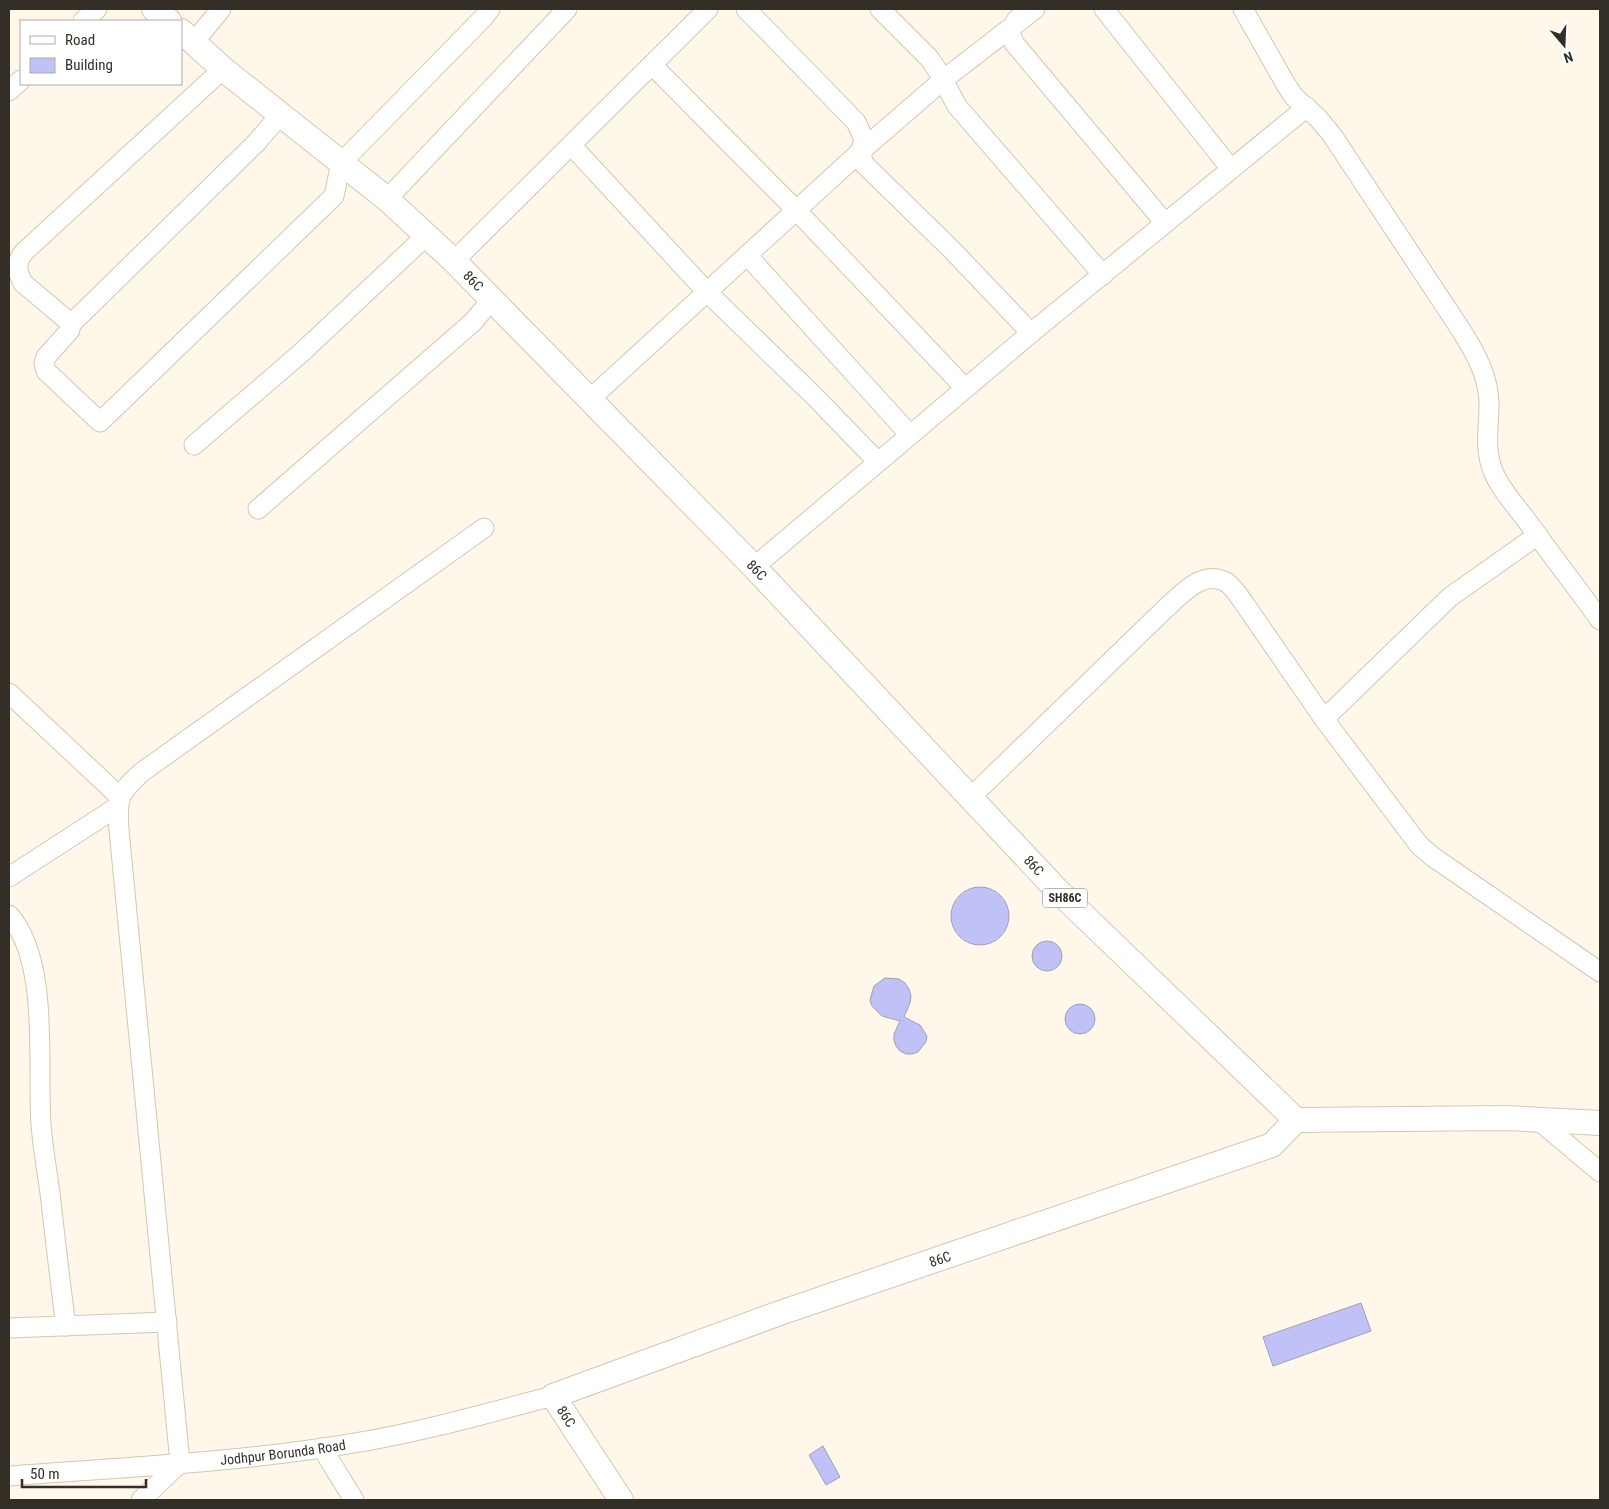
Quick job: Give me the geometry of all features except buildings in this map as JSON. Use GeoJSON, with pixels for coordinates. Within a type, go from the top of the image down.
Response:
{"type":"FeatureCollection","features":[{"type":"Feature","properties":{"kind":"main road"},"geometry":{"type":"LineString","coordinates":[[154,9],[168,20]]}},
{"type":"Feature","properties":{"kind":"main road","name":"86C"},"geometry":{"type":"LineString","coordinates":[[188,36],[222,69],[386,199],[454,261],[754,567],[1056,889],[1296,1120],[1272,1145],[780,1313],[553,1396],[620,1500]]}},
{"type":"Feature","properties":{"kind":"main road"},"geometry":{"type":"LineString","coordinates":[[1296,1120],[1507,1118],[1600,1123]]}},
{"type":"Feature","properties":{"kind":"street"},"geometry":{"type":"LineString","coordinates":[[84,20],[97,9]]}},
{"type":"Feature","properties":{"kind":"street"},"geometry":{"type":"LineString","coordinates":[[188,36],[221,9]]}},
{"type":"Feature","properties":{"kind":"street"},"geometry":{"type":"LineString","coordinates":[[222,69],[20,257],[18,269],[23,283],[68,320],[70,325],[70,330],[46,357],[45,367],[50,376],[100,422],[334,196],[342,163],[478,24],[490,9]]}},
{"type":"Feature","properties":{"kind":"street"},"geometry":{"type":"LineString","coordinates":[[386,199],[567,9]]}},
{"type":"Feature","properties":{"kind":"street"},"geometry":{"type":"LineString","coordinates":[[454,261],[708,9]]}},
{"type":"Feature","properties":{"kind":"street"},"geometry":{"type":"LineString","coordinates":[[746,9],[856,122],[864,139],[861,151],[863,162],[952,250],[1031,333]]}},
{"type":"Feature","properties":{"kind":"street"},"geometry":{"type":"LineString","coordinates":[[880,9],[929,58],[957,106],[1103,275]]}},
{"type":"Feature","properties":{"kind":"street"},"geometry":{"type":"LineString","coordinates":[[1016,9],[1018,18],[1010,32],[1014,43],[1165,223]]}},
{"type":"Feature","properties":{"kind":"street"},"geometry":{"type":"LineString","coordinates":[[590,399],[861,151],[943,80],[1035,9]]}},
{"type":"Feature","properties":{"kind":"street"},"geometry":{"type":"LineString","coordinates":[[1104,9],[1231,169]]}},
{"type":"Feature","properties":{"kind":"street"},"geometry":{"type":"LineString","coordinates":[[1244,9],[1294,97],[1307,107],[1332,135],[1478,358],[1487,389],[1489,404],[1487,434],[1489,460],[1494,473],[1600,620]]}},
{"type":"Feature","properties":{"kind":"street"},"geometry":{"type":"LineString","coordinates":[[652,65],[797,211],[965,388]]}},
{"type":"Feature","properties":{"kind":"street"},"geometry":{"type":"LineString","coordinates":[[9,91],[20,81]]}},
{"type":"Feature","properties":{"kind":"street"},"geometry":{"type":"LineString","coordinates":[[754,567],[1031,333],[1307,107]]}},
{"type":"Feature","properties":{"kind":"street"},"geometry":{"type":"LineString","coordinates":[[70,325],[256,143],[280,115]]}},
{"type":"Feature","properties":{"kind":"street"},"geometry":{"type":"LineString","coordinates":[[571,145],[706,291],[816,398],[878,462]]}},
{"type":"Feature","properties":{"kind":"street"},"geometry":{"type":"LineString","coordinates":[[194,445],[300,354],[426,236]]}},
{"type":"Feature","properties":{"kind":"street"},"geometry":{"type":"LineString","coordinates":[[747,255],[910,435]]}},
{"type":"Feature","properties":{"kind":"street"},"geometry":{"type":"LineString","coordinates":[[258,509],[473,322],[492,299]]}},
{"type":"Feature","properties":{"kind":"street"},"geometry":{"type":"LineString","coordinates":[[141,1500],[180,1463],[119,802],[126,787],[142,772],[484,528]]}},
{"type":"Feature","properties":{"kind":"street"},"geometry":{"type":"LineString","coordinates":[[1324,719],[1450,597],[1538,535]]}},
{"type":"Feature","properties":{"kind":"street"},"geometry":{"type":"LineString","coordinates":[[970,798],[1165,609],[1197,582],[1208,579],[1226,582],[1233,589],[1324,719],[1420,845],[1433,857],[1600,972]]}},
{"type":"Feature","properties":{"kind":"street"},"geometry":{"type":"LineString","coordinates":[[9,693],[119,802]]}},
{"type":"Feature","properties":{"kind":"street"},"geometry":{"type":"LineString","coordinates":[[9,877],[119,802]]}},
{"type":"Feature","properties":{"kind":"street"},"geometry":{"type":"LineString","coordinates":[[9,915],[18,924],[28,946],[34,969],[39,1025],[41,1125],[66,1326]]}},
{"type":"Feature","properties":{"kind":"street"},"geometry":{"type":"LineString","coordinates":[[1537,1119],[1600,1172]]}},
{"type":"Feature","properties":{"kind":"street"},"geometry":{"type":"LineString","coordinates":[[9,1328],[166,1322]]}},
{"type":"Feature","properties":{"kind":"street","name":"Jodhpur Borunda Road"},"geometry":{"type":"LineString","coordinates":[[9,1476],[260,1457],[366,1442],[422,1430],[553,1396]]}},
{"type":"Feature","properties":{"kind":"street"},"geometry":{"type":"LineString","coordinates":[[322,1448],[354,1500]]}}]}
